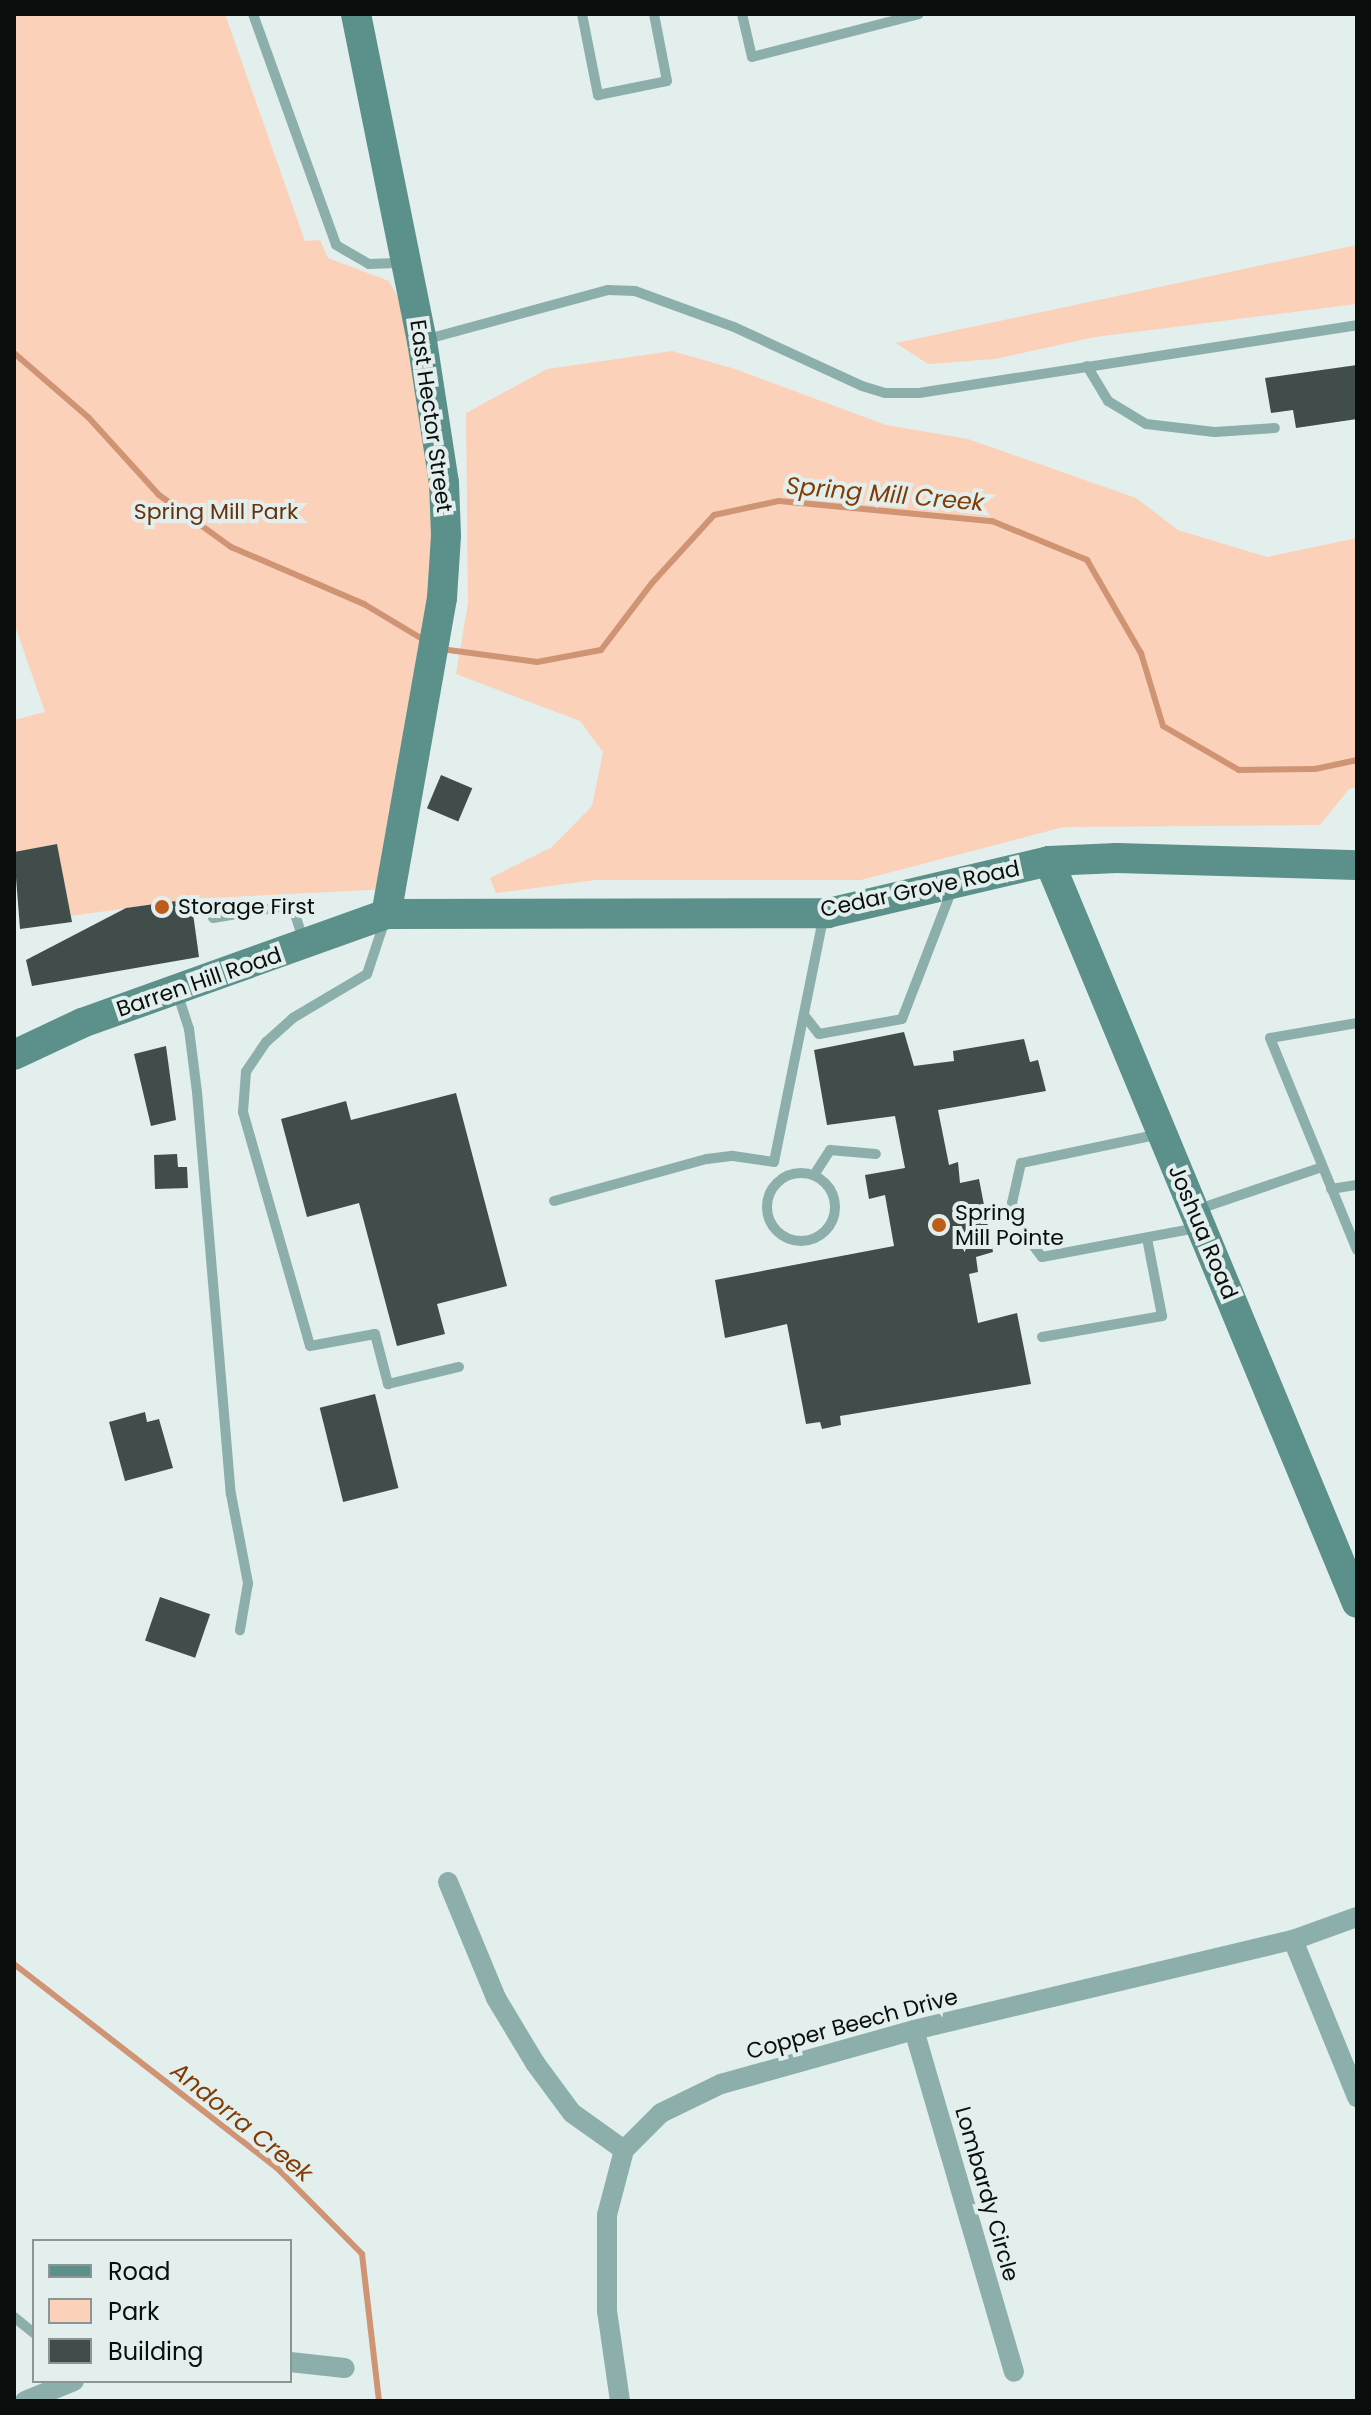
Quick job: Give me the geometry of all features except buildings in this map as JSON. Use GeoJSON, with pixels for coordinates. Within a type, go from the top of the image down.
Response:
{"type":"FeatureCollection","features":[{"type":"Feature","properties":{"kind":"main road","name":"East Hector Street"},"geometry":{"type":"LineString","coordinates":[[356,14],[422,341],[444,483],[442,598],[386,914]]}},
{"type":"Feature","properties":{"kind":"main road","name":"Cedar Grove Road"},"geometry":{"type":"LineString","coordinates":[[386,914],[824,913],[1049,861],[1117,858],[1357,865]]}},
{"type":"Feature","properties":{"kind":"main road","name":"Joshua Road"},"geometry":{"type":"LineString","coordinates":[[1049,861],[1357,1603]]}},
{"type":"Feature","properties":{"kind":"main road","name":"Barren Hill Road"},"geometry":{"type":"LineString","coordinates":[[14,1055],[82,1023],[386,914]]}},
{"type":"Feature","properties":{"kind":"street"},"geometry":{"type":"LineString","coordinates":[[448,1882],[496,1998],[535,2063],[572,2113],[624,2150],[607,2215],[607,2311],[620,2401]]}},
{"type":"Feature","properties":{"kind":"street","name":"Copper Beech Drive"},"geometry":{"type":"LineString","coordinates":[[624,2150],[661,2113],[721,2084],[914,2030],[1293,1940],[1357,1917]]}},
{"type":"Feature","properties":{"kind":"street"},"geometry":{"type":"LineString","coordinates":[[1293,1940],[1357,2097]]}},
{"type":"Feature","properties":{"kind":"street","name":"Lombardy Circle"},"geometry":{"type":"LineString","coordinates":[[914,2030],[1014,2372]]}},
{"type":"Feature","properties":{"kind":"street"},"geometry":{"type":"LineString","coordinates":[[292,2362],[345,2368]]}},
{"type":"Feature","properties":{"kind":"street"},"geometry":{"type":"LineString","coordinates":[[25,2401],[66,2383]]}},
{"type":"Feature","properties":{"kind":"lane"},"geometry":{"type":"LineString","coordinates":[[253,14],[336,245],[369,264],[406,263]]}},
{"type":"Feature","properties":{"kind":"lane"},"geometry":{"type":"LineString","coordinates":[[582,14],[598,95],[667,81],[654,14]]}},
{"type":"Feature","properties":{"kind":"lane"},"geometry":{"type":"LineString","coordinates":[[742,14],[752,57],[919,14]]}},
{"type":"Feature","properties":{"kind":"lane"},"geometry":{"type":"LineString","coordinates":[[422,341],[595,293],[635,291],[711,317],[885,393],[919,393],[1357,325]]}},
{"type":"Feature","properties":{"kind":"lane"},"geometry":{"type":"LineString","coordinates":[[1087,366],[1108,401],[1146,424],[1215,432],[1275,428]]}},
{"type":"Feature","properties":{"kind":"lane"},"geometry":{"type":"LineString","coordinates":[[804,1015],[819,1034],[902,1019],[954,884]]}},
{"type":"Feature","properties":{"kind":"lane"},"geometry":{"type":"LineString","coordinates":[[213,918],[292,905],[304,944]]}},
{"type":"Feature","properties":{"kind":"lane"},"geometry":{"type":"LineString","coordinates":[[783,1177],[774,1162],[824,913]]}},
{"type":"Feature","properties":{"kind":"lane"},"geometry":{"type":"LineString","coordinates":[[386,914],[367,974],[293,1018],[266,1042],[246,1072],[243,1112],[310,1346],[375,1334],[388,1384],[459,1367]]}},
{"type":"Feature","properties":{"kind":"lane"},"geometry":{"type":"LineString","coordinates":[[176,990],[189,1029],[197,1092],[231,1494],[248,1583],[240,1630]]}},
{"type":"Feature","properties":{"kind":"lane"},"geometry":{"type":"LineString","coordinates":[[1357,1023],[1270,1038],[1357,1250]]}},
{"type":"Feature","properties":{"kind":"lane"},"geometry":{"type":"LineString","coordinates":[[1162,1134],[1021,1163],[1014,1183],[1017,1224],[1042,1257],[1147,1238],[1322,1167]]}},
{"type":"Feature","properties":{"kind":"lane"},"geometry":{"type":"LineString","coordinates":[[814,1175],[830,1150],[876,1154]]}},
{"type":"Feature","properties":{"kind":"lane"},"geometry":{"type":"LineString","coordinates":[[554,1201],[707,1159],[733,1156],[774,1162]]}},
{"type":"Feature","properties":{"kind":"lane"},"geometry":{"type":"LineString","coordinates":[[814,1175],[830,1189],[835,1210],[827,1229],[809,1240],[788,1238],[768,1215],[770,1193],[783,1177],[814,1175]]}},
{"type":"Feature","properties":{"kind":"lane"},"geometry":{"type":"LineString","coordinates":[[1331,1189],[1357,1185]]}},
{"type":"Feature","properties":{"kind":"lane"},"geometry":{"type":"LineString","coordinates":[[1042,1337],[1162,1316],[1147,1238]]}},
{"type":"Feature","properties":{"kind":"lane"},"geometry":{"type":"LineString","coordinates":[[14,2317],[32,2331]]}},
{"type":"Feature","properties":{"kind":"green space","name":"Spring Mill Park"},"geometry":{"type":"Polygon","coordinates":[[[14,14],[225,14],[305,241],[320,240],[328,258],[389,281],[422,341],[444,483],[390,889],[191,899],[71,916],[57,844],[14,852],[14,720],[45,712],[14,623],[14,14]]]}},
{"type":"Feature","properties":{"kind":"green space"},"geometry":{"type":"Polygon","coordinates":[[[1357,245],[1357,304],[1095,337],[995,359],[928,364],[896,343],[1357,245]]]}},
{"type":"Feature","properties":{"kind":"green space"},"geometry":{"type":"Polygon","coordinates":[[[672,351],[735,369],[886,425],[968,439],[1136,498],[1178,530],[1267,557],[1357,538],[1357,787],[1349,789],[1320,825],[1064,827],[861,880],[596,880],[496,893],[490,878],[552,847],[592,806],[603,752],[580,721],[456,674],[468,603],[466,413],[547,369],[672,351]]]}},
{"type":"Feature","properties":{"kind":"waterway","name":"Spring Mill Creek"},"geometry":{"type":"LineString","coordinates":[[14,353],[89,418],[159,495],[231,547],[364,604],[424,640]]}},
{"type":"Feature","properties":{"kind":"waterway","name":"Spring Mill Creek"},"geometry":{"type":"LineString","coordinates":[[441,649],[537,662],[601,650],[652,583],[714,515],[779,501],[992,521],[1087,560],[1141,653],[1163,726],[1239,770],[1315,769],[1357,760]]}},
{"type":"Feature","properties":{"kind":"waterway","name":"Andorra Creek"},"geometry":{"type":"LineString","coordinates":[[14,1964],[277,2168],[362,2254],[379,2401]]}},
{"type":"Feature","properties":{"kind":"place","name":"Storage First"},"geometry":{"type":"Point","coordinates":[162,907]}},
{"type":"Feature","properties":{"kind":"place","name":"Spring Mill Pointe"},"geometry":{"type":"Point","coordinates":[939,1225]}}]}
